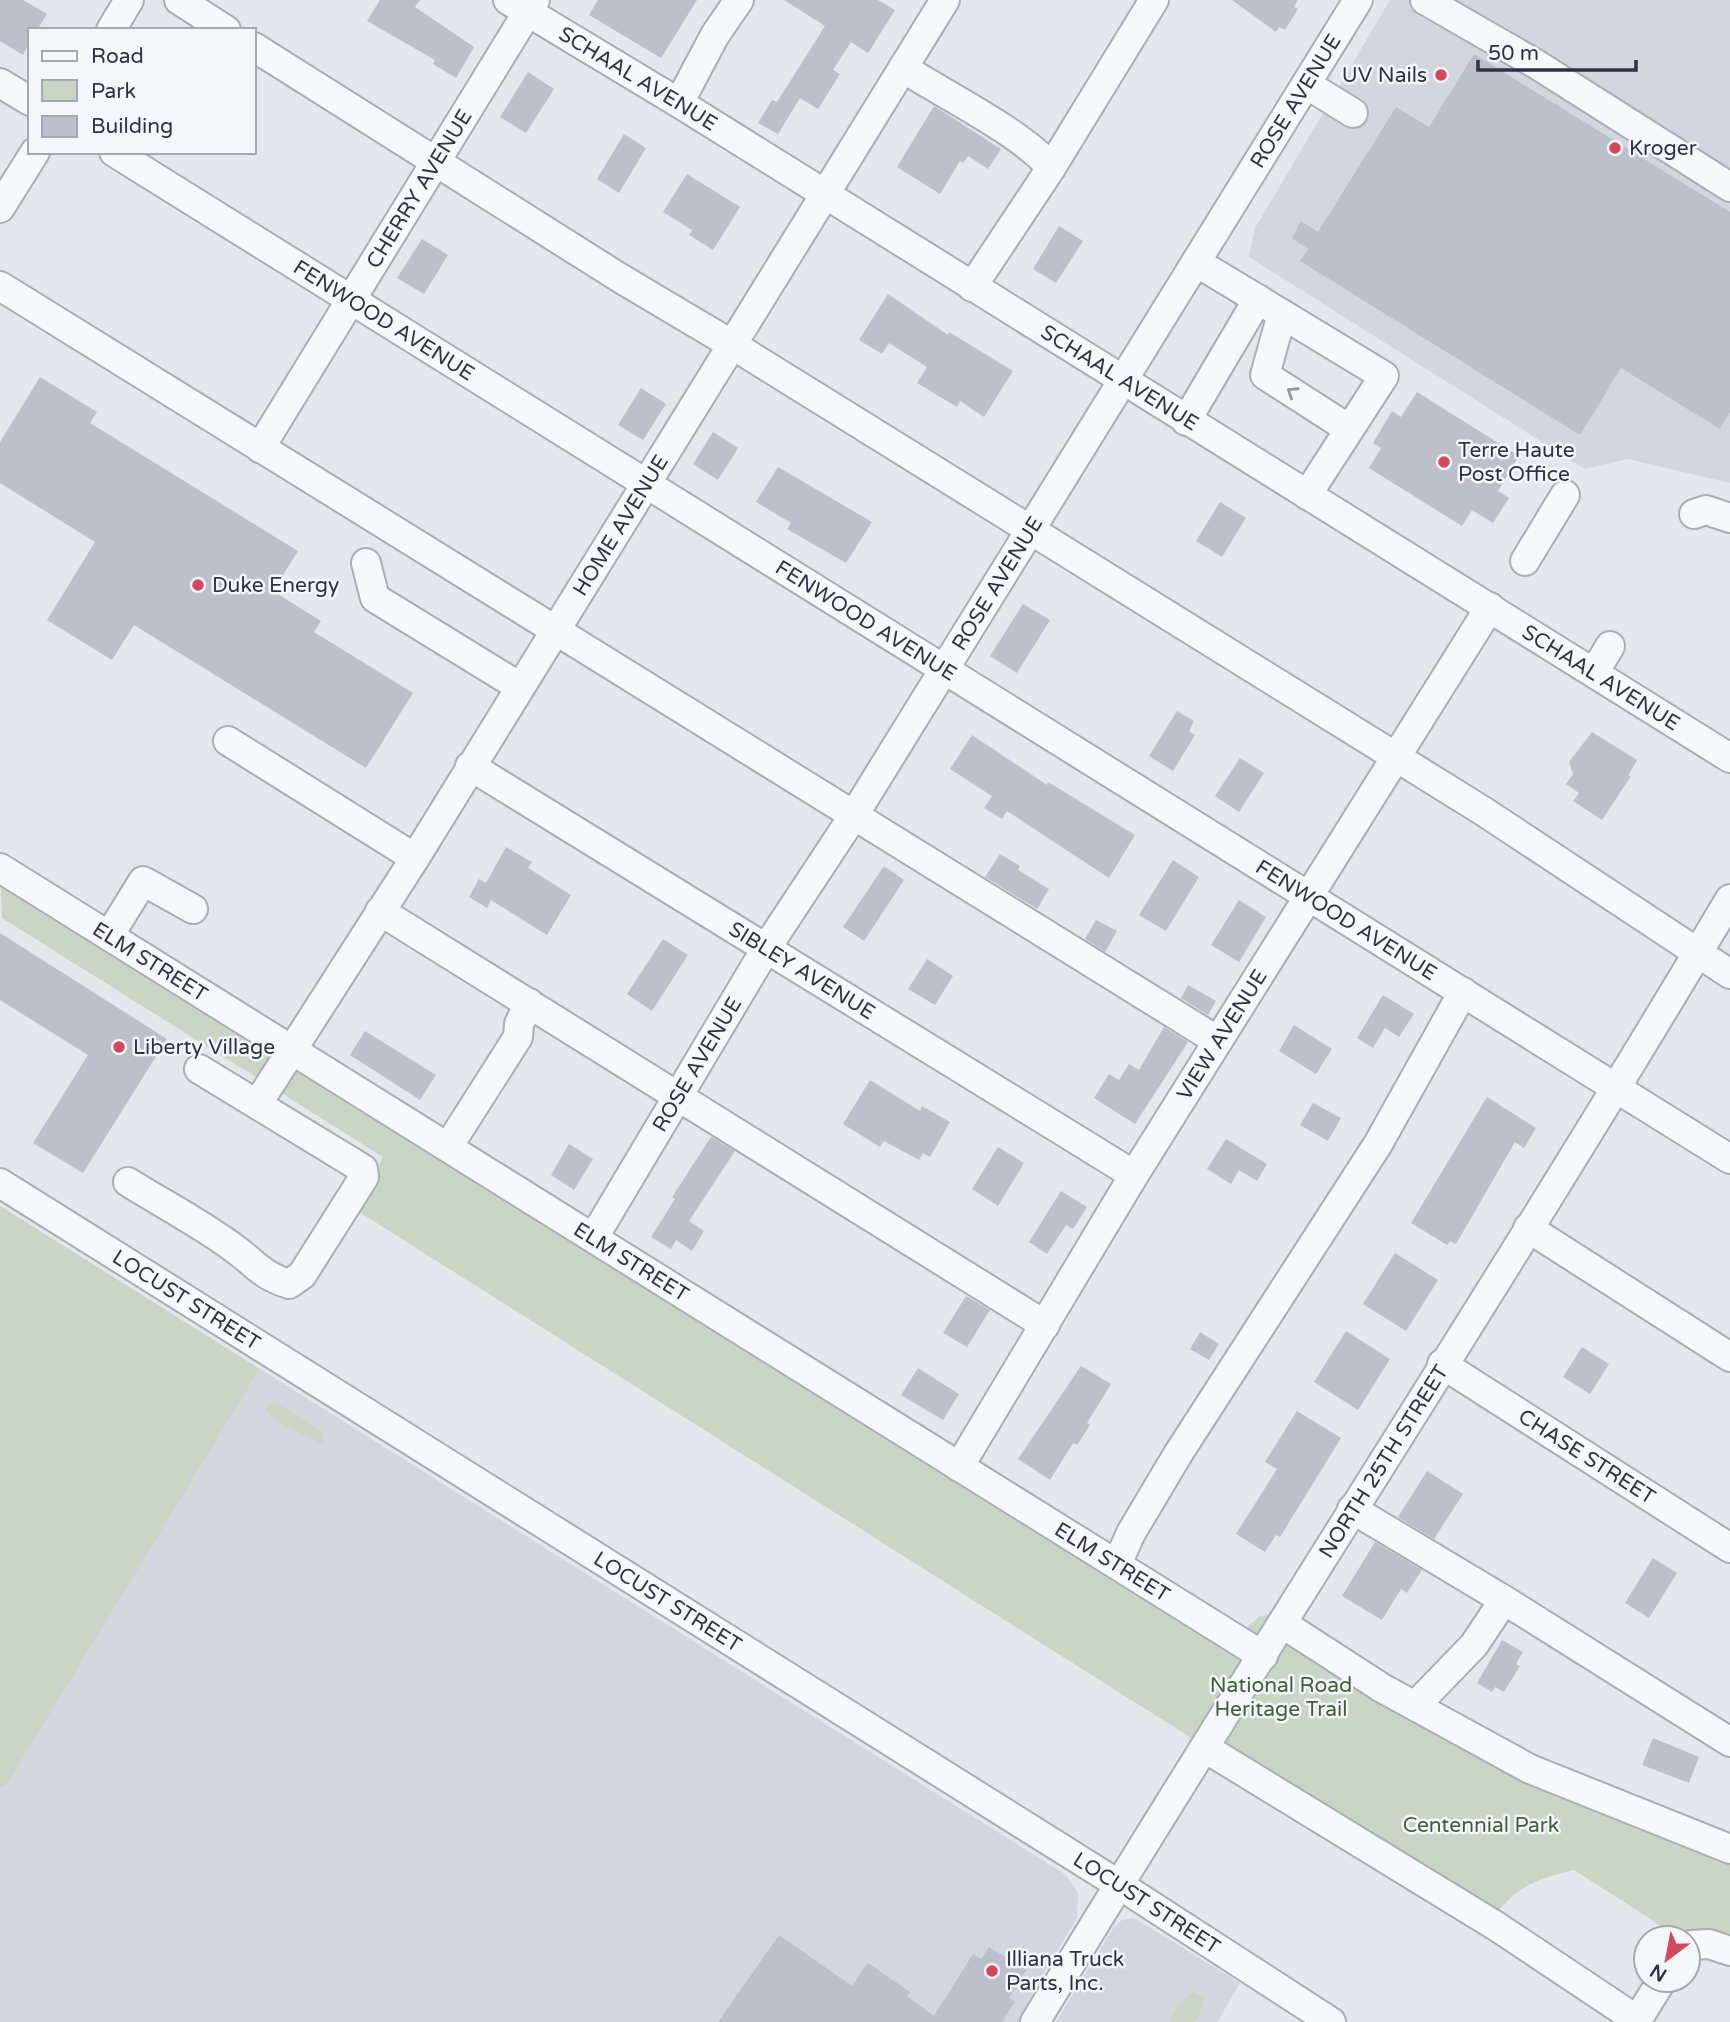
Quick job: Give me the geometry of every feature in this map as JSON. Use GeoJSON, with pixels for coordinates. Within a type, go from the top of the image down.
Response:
{"type":"FeatureCollection","features":[{"type":"Feature","properties":{"kind":"street"},"geometry":{"type":"LineString","coordinates":[[112,28],[129,0]]}},
{"type":"Feature","properties":{"kind":"street"},"geometry":{"type":"LineString","coordinates":[[179,0],[223,28]]}},
{"type":"Feature","properties":{"kind":"street"},"geometry":{"type":"LineString","coordinates":[[679,103],[715,35],[739,0]]}},
{"type":"Feature","properties":{"kind":"street","name":"HOME AVENUE"},"geometry":{"type":"LineString","coordinates":[[258,1103],[415,858],[945,0]]}},
{"type":"Feature","properties":{"kind":"street"},"geometry":{"type":"LineString","coordinates":[[972,287],[1051,168],[1154,0]]}},
{"type":"Feature","properties":{"kind":"street","name":"ROSE AVENUE"},"geometry":{"type":"LineString","coordinates":[[594,1237],[767,947],[1032,530],[1358,0]]}},
{"type":"Feature","properties":{"kind":"street"},"geometry":{"type":"LineString","coordinates":[[1426,0],[1525,57],[1730,187]]}},
{"type":"Feature","properties":{"kind":"street","name":"SCHAAL AVENUE"},"geometry":{"type":"LineString","coordinates":[[523,4],[824,196],[1730,758]]}},
{"type":"Feature","properties":{"kind":"street","name":"CHERRY AVENUE"},"geometry":{"type":"LineString","coordinates":[[260,448],[435,160],[523,4]]}},
{"type":"Feature","properties":{"kind":"street"},"geometry":{"type":"LineString","coordinates":[[256,48],[620,278],[1032,530],[1395,757],[1576,871],[1730,974]]}},
{"type":"Feature","properties":{"kind":"street"},"geometry":{"type":"LineString","coordinates":[[903,68],[1021,141],[1040,154],[1051,168]]}},
{"type":"Feature","properties":{"kind":"street"},"geometry":{"type":"LineString","coordinates":[[0,83],[28,100]]}},
{"type":"Feature","properties":{"kind":"street"},"geometry":{"type":"LineString","coordinates":[[1306,84],[1353,113]]}},
{"type":"Feature","properties":{"kind":"street"},"geometry":{"type":"LineString","coordinates":[[0,208],[34,154]]}},
{"type":"Feature","properties":{"kind":"street","name":"FENWOOD AVENUE"},"geometry":{"type":"LineString","coordinates":[[117,154],[1730,1159]]}},
{"type":"Feature","properties":{"kind":"street"},"geometry":{"type":"LineString","coordinates":[[1196,262],[1384,376],[1307,495]]}},
{"type":"Feature","properties":{"kind":"street"},"geometry":{"type":"LineString","coordinates":[[0,286],[1218,1041]]}},
{"type":"Feature","properties":{"kind":"street"},"geometry":{"type":"LineString","coordinates":[[1186,421],[1258,299]]}},
{"type":"Feature","properties":{"kind":"street"},"geometry":{"type":"LineString","coordinates":[[1282,314],[1265,375],[1349,429]]}},
{"type":"Feature","properties":{"kind":"street"},"geometry":{"type":"LineString","coordinates":[[1525,561],[1565,495]]}},
{"type":"Feature","properties":{"kind":"street"},"geometry":{"type":"LineString","coordinates":[[1694,514],[1706,510],[1730,518]]}},
{"type":"Feature","properties":{"kind":"street"},"geometry":{"type":"LineString","coordinates":[[366,563],[375,598],[520,687]]}},
{"type":"Feature","properties":{"kind":"street","name":"VIEW AVENUE"},"geometry":{"type":"LineString","coordinates":[[960,1467],[1134,1175],[1490,607]]}},
{"type":"Feature","properties":{"kind":"street"},"geometry":{"type":"LineString","coordinates":[[1594,673],[1610,646]]}},
{"type":"Feature","properties":{"kind":"street"},"geometry":{"type":"LineString","coordinates":[[228,741],[415,858]]}},
{"type":"Feature","properties":{"kind":"street","name":"SIBLEY AVENUE"},"geometry":{"type":"LineString","coordinates":[[470,766],[1134,1175]]}},
{"type":"Feature","properties":{"kind":"street","name":"ELM STREET"},"geometry":{"type":"LineString","coordinates":[[0,867],[1263,1656]]}},
{"type":"Feature","properties":{"kind":"street"},"geometry":{"type":"LineString","coordinates":[[109,936],[143,881],[193,909]]}},
{"type":"Feature","properties":{"kind":"street","name":"NORTH 25TH STREET"},"geometry":{"type":"LineString","coordinates":[[1038,2021],[1118,1884],[1617,1089],[1730,899]]}},
{"type":"Feature","properties":{"kind":"street"},"geometry":{"type":"LineString","coordinates":[[380,911],[1045,1325]]}},
{"type":"Feature","properties":{"kind":"street"},"geometry":{"type":"LineString","coordinates":[[1117,1564],[1131,1532],[1178,1454],[1378,1144],[1463,992]]}},
{"type":"Feature","properties":{"kind":"street"},"geometry":{"type":"LineString","coordinates":[[448,1147],[518,1037],[519,1024],[529,1003]]}},
{"type":"Feature","properties":{"kind":"street"},"geometry":{"type":"LineString","coordinates":[[128,1182],[236,1250],[251,1265],[272,1279],[289,1284],[302,1275],[364,1177],[363,1169],[199,1069]]}},
{"type":"Feature","properties":{"kind":"street","name":"LOCUST STREET"},"geometry":{"type":"LineString","coordinates":[[0,1183],[1118,1884],[1332,2022]]}},
{"type":"Feature","properties":{"kind":"street"},"geometry":{"type":"LineString","coordinates":[[1528,1228],[1730,1357]]}},
{"type":"Feature","properties":{"kind":"street","name":"CHASE STREET"},"geometry":{"type":"LineString","coordinates":[[1442,1364],[1730,1548]]}},
{"type":"Feature","properties":{"kind":"street"},"geometry":{"type":"LineString","coordinates":[[1352,1509],[1504,1600],[1730,1742]]}},
{"type":"Feature","properties":{"kind":"street"},"geometry":{"type":"LineString","coordinates":[[1415,1706],[1474,1645],[1504,1600]]}},
{"type":"Feature","properties":{"kind":"street"},"geometry":{"type":"LineString","coordinates":[[1283,1624],[1415,1706],[1530,1769],[1730,1849]]}},
{"type":"Feature","properties":{"kind":"street"},"geometry":{"type":"LineString","coordinates":[[1205,1748],[1496,1926],[1637,2021],[1653,1994]]}},
{"type":"Feature","properties":{"kind":"street"},"geometry":{"type":"LineString","coordinates":[[1702,1945],[1709,1944],[1730,1951]]}},
{"type":"Feature","properties":{"kind":"shaded area"},"geometry":{"type":"Polygon","coordinates":[[[1390,0],[1730,0],[1730,483],[1628,459],[1585,469],[1249,257],[1255,228],[1390,0]]]}},
{"type":"Feature","properties":{"kind":"shaded area"},"geometry":{"type":"Polygon","coordinates":[[[260,1369],[1066,1875],[1078,1893],[1077,1918],[1039,1981],[1019,2022],[0,2022],[0,1787],[5,1786],[260,1369]]]}},
{"type":"Feature","properties":{"kind":"shaded area"},"geometry":{"type":"Polygon","coordinates":[[[1134,1918],[1240,1983],[1217,2022],[1056,2022],[1114,1927],[1122,1920],[1134,1918]]]}},
{"type":"Feature","properties":{"kind":"green space","name":"National Road Heritage Trail"},"geometry":{"type":"Polygon","coordinates":[[[0,868],[1243,1631],[1260,1616],[1284,1613],[1320,1630],[1382,1688],[1730,1849],[1730,1951],[1702,1944],[1702,1924],[1658,1924],[1574,1870],[1539,1881],[1518,1892],[1493,1919],[1229,1754],[1193,1739],[356,1210],[383,1157],[2,918],[0,868]]]}},
{"type":"Feature","properties":{"kind":"green space"},"geometry":{"type":"Polygon","coordinates":[[[0,1206],[260,1369],[5,1787],[0,1787],[0,1206]]]}},
{"type":"Feature","properties":{"kind":"green space"},"geometry":{"type":"Polygon","coordinates":[[[276,1403],[324,1432],[322,1444],[275,1421],[266,1411],[268,1405],[276,1403]]]}},
{"type":"Feature","properties":{"kind":"green space"},"geometry":{"type":"Polygon","coordinates":[[[1193,1992],[1204,1997],[1199,2016],[1193,2022],[1169,2022],[1177,2006],[1193,1992]]]}},
{"type":"Feature","properties":{"kind":"building"},"geometry":{"type":"Polygon","coordinates":[[[0,0],[23,0],[47,14],[38,28],[28,28],[28,46],[23,55],[0,41],[0,0]]]}},
{"type":"Feature","properties":{"kind":"building"},"geometry":{"type":"Polygon","coordinates":[[[380,0],[420,0],[415,7],[474,47],[456,78],[433,64],[435,60],[367,21],[380,0]]]}},
{"type":"Feature","properties":{"kind":"building"},"geometry":{"type":"Polygon","coordinates":[[[598,0],[697,0],[661,58],[589,15],[598,0]]]}},
{"type":"Feature","properties":{"kind":"building"},"geometry":{"type":"Polygon","coordinates":[[[784,0],[878,0],[895,10],[868,53],[851,42],[833,70],[840,74],[818,109],[800,98],[778,134],[758,123],[772,100],[777,102],[825,26],[784,0]]]}},
{"type":"Feature","properties":{"kind":"building"},"geometry":{"type":"Polygon","coordinates":[[[1232,0],[1298,0],[1294,7],[1298,9],[1285,30],[1279,27],[1276,32],[1232,0]]]}},
{"type":"Feature","properties":{"kind":"building"},"geometry":{"type":"Polygon","coordinates":[[[1474,54],[1730,212],[1730,412],[1720,429],[1621,368],[1580,435],[1300,261],[1308,249],[1292,238],[1301,221],[1318,232],[1396,107],[1429,127],[1474,54]]]}},
{"type":"Feature","properties":{"kind":"building"},"geometry":{"type":"Polygon","coordinates":[[[528,72],[554,89],[526,133],[500,117],[528,72]]]}},
{"type":"Feature","properties":{"kind":"building"},"geometry":{"type":"Polygon","coordinates":[[[934,106],[1001,149],[988,169],[968,156],[963,163],[960,161],[940,194],[897,167],[934,106]]]}},
{"type":"Feature","properties":{"kind":"building"},"geometry":{"type":"Polygon","coordinates":[[[624,134],[646,148],[619,193],[597,179],[624,134]]]}},
{"type":"Feature","properties":{"kind":"building"},"geometry":{"type":"Polygon","coordinates":[[[687,174],[740,207],[713,250],[689,235],[692,230],[663,212],[687,174]]]}},
{"type":"Feature","properties":{"kind":"building"},"geometry":{"type":"Polygon","coordinates":[[[1059,226],[1083,241],[1056,283],[1033,269],[1059,226]]]}},
{"type":"Feature","properties":{"kind":"building"},"geometry":{"type":"Polygon","coordinates":[[[422,239],[448,255],[424,294],[397,278],[422,239]]]}},
{"type":"Feature","properties":{"kind":"building"},"geometry":{"type":"Polygon","coordinates":[[[888,294],[948,335],[949,332],[1013,371],[984,417],[960,401],[957,407],[917,383],[927,367],[889,343],[882,354],[859,340],[888,294]]]}},
{"type":"Feature","properties":{"kind":"building"},"geometry":{"type":"Polygon","coordinates":[[[40,377],[97,412],[90,423],[298,551],[273,591],[321,621],[314,632],[413,693],[366,768],[134,625],[112,660],[47,620],[95,542],[0,483],[0,442],[40,377]]]}},
{"type":"Feature","properties":{"kind":"building"},"geometry":{"type":"Polygon","coordinates":[[[641,388],[666,404],[643,440],[618,425],[641,388]]]}},
{"type":"Feature","properties":{"kind":"building","name":"Terre Haute Post Office"},"geometry":{"type":"Polygon","coordinates":[[[1417,392],[1519,456],[1498,491],[1509,498],[1493,523],[1472,510],[1462,526],[1369,468],[1381,448],[1373,443],[1392,411],[1401,417],[1417,392]]]}},
{"type":"Feature","properties":{"kind":"building"},"geometry":{"type":"Polygon","coordinates":[[[713,432],[738,448],[718,480],[693,464],[713,432]]]}},
{"type":"Feature","properties":{"kind":"building"},"geometry":{"type":"Polygon","coordinates":[[[778,467],[872,522],[846,563],[787,529],[791,523],[756,502],[778,467]]]}},
{"type":"Feature","properties":{"kind":"building"},"geometry":{"type":"Polygon","coordinates":[[[1220,502],[1246,518],[1222,557],[1196,541],[1220,502]]]}},
{"type":"Feature","properties":{"kind":"building"},"geometry":{"type":"Polygon","coordinates":[[[1023,604],[1050,620],[1017,673],[990,656],[1023,604]]]}},
{"type":"Feature","properties":{"kind":"building"},"geometry":{"type":"Polygon","coordinates":[[[1177,711],[1194,721],[1189,731],[1195,735],[1173,771],[1149,756],[1177,711]]]}},
{"type":"Feature","properties":{"kind":"building"},"geometry":{"type":"Polygon","coordinates":[[[1592,732],[1637,760],[1628,776],[1631,776],[1602,820],[1573,801],[1579,793],[1566,784],[1573,774],[1569,762],[1592,732]]]}},
{"type":"Feature","properties":{"kind":"building"},"geometry":{"type":"Polygon","coordinates":[[[972,735],[1047,785],[1048,782],[1135,835],[1109,878],[1007,811],[1002,819],[984,808],[992,796],[950,769],[972,735]]]}},
{"type":"Feature","properties":{"kind":"building"},"geometry":{"type":"Polygon","coordinates":[[[1240,758],[1264,773],[1239,812],[1215,796],[1240,758]]]}},
{"type":"Feature","properties":{"kind":"building"},"geometry":{"type":"Polygon","coordinates":[[[506,847],[532,862],[528,868],[571,895],[547,935],[491,900],[487,908],[469,897],[479,879],[486,883],[506,847]]]}},
{"type":"Feature","properties":{"kind":"building"},"geometry":{"type":"Polygon","coordinates":[[[1000,854],[1020,866],[1018,870],[1049,889],[1037,909],[985,877],[1000,854]]]}},
{"type":"Feature","properties":{"kind":"building"},"geometry":{"type":"Polygon","coordinates":[[[1173,860],[1199,877],[1166,931],[1139,915],[1173,860]]]}},
{"type":"Feature","properties":{"kind":"building"},"geometry":{"type":"Polygon","coordinates":[[[884,866],[904,880],[864,941],[843,927],[884,866]]]}},
{"type":"Feature","properties":{"kind":"building"},"geometry":{"type":"Polygon","coordinates":[[[1239,900],[1266,917],[1239,962],[1211,945],[1239,900]]]}},
{"type":"Feature","properties":{"kind":"building"},"geometry":{"type":"Polygon","coordinates":[[[1096,920],[1117,931],[1105,952],[1085,939],[1096,920]]]}},
{"type":"Feature","properties":{"kind":"building","name":"Liberty Village"},"geometry":{"type":"Polygon","coordinates":[[[0,933],[167,1039],[83,1173],[33,1143],[88,1055],[0,1000],[0,933]]]}},
{"type":"Feature","properties":{"kind":"building"},"geometry":{"type":"Polygon","coordinates":[[[663,939],[688,955],[652,1011],[627,994],[663,939]]]}},
{"type":"Feature","properties":{"kind":"building"},"geometry":{"type":"Polygon","coordinates":[[[927,959],[953,976],[935,1005],[908,989],[927,959]]]}},
{"type":"Feature","properties":{"kind":"building"},"geometry":{"type":"Polygon","coordinates":[[[1188,985],[1216,1001],[1208,1015],[1181,998],[1188,985]]]}},
{"type":"Feature","properties":{"kind":"building"},"geometry":{"type":"Polygon","coordinates":[[[1383,995],[1414,1014],[1399,1037],[1385,1028],[1373,1048],[1357,1038],[1383,995]]]}},
{"type":"Feature","properties":{"kind":"building"},"geometry":{"type":"Polygon","coordinates":[[[1294,1025],[1332,1049],[1316,1074],[1279,1051],[1294,1025]]]}},
{"type":"Feature","properties":{"kind":"building"},"geometry":{"type":"Polygon","coordinates":[[[1164,1027],[1188,1042],[1135,1124],[1094,1098],[1109,1074],[1119,1080],[1129,1064],[1139,1070],[1164,1027]]]}},
{"type":"Feature","properties":{"kind":"building"},"geometry":{"type":"Polygon","coordinates":[[[365,1031],[436,1075],[420,1100],[350,1055],[365,1031]]]}},
{"type":"Feature","properties":{"kind":"building"},"geometry":{"type":"Polygon","coordinates":[[[870,1080],[920,1111],[922,1106],[950,1122],[930,1157],[923,1153],[919,1160],[884,1141],[880,1147],[843,1124],[870,1080]]]}},
{"type":"Feature","properties":{"kind":"building"},"geometry":{"type":"Polygon","coordinates":[[[1487,1097],[1536,1128],[1524,1148],[1515,1142],[1456,1244],[1450,1241],[1447,1245],[1411,1223],[1487,1097]]]}},
{"type":"Feature","properties":{"kind":"building"},"geometry":{"type":"Polygon","coordinates":[[[1313,1103],[1341,1118],[1328,1141],[1300,1125],[1313,1103]]]}},
{"type":"Feature","properties":{"kind":"building"},"geometry":{"type":"Polygon","coordinates":[[[711,1137],[735,1151],[689,1221],[704,1231],[692,1251],[676,1240],[671,1249],[651,1237],[675,1199],[672,1197],[711,1137]]]}},
{"type":"Feature","properties":{"kind":"building"},"geometry":{"type":"Polygon","coordinates":[[[1226,1139],[1267,1164],[1257,1181],[1239,1170],[1231,1184],[1207,1169],[1226,1139]]]}},
{"type":"Feature","properties":{"kind":"building"},"geometry":{"type":"Polygon","coordinates":[[[569,1144],[593,1159],[574,1190],[551,1175],[569,1144]]]}},
{"type":"Feature","properties":{"kind":"building"},"geometry":{"type":"Polygon","coordinates":[[[998,1147],[1024,1163],[998,1206],[972,1189],[998,1147]]]}},
{"type":"Feature","properties":{"kind":"building"},"geometry":{"type":"Polygon","coordinates":[[[1061,1191],[1087,1207],[1073,1229],[1066,1225],[1047,1254],[1029,1242],[1061,1191]]]}},
{"type":"Feature","properties":{"kind":"building"},"geometry":{"type":"Polygon","coordinates":[[[1395,1253],[1438,1280],[1406,1331],[1363,1304],[1395,1253]]]}},
{"type":"Feature","properties":{"kind":"building"},"geometry":{"type":"Polygon","coordinates":[[[966,1296],[990,1310],[967,1347],[943,1333],[966,1296]]]}},
{"type":"Feature","properties":{"kind":"building"},"geometry":{"type":"Polygon","coordinates":[[[1346,1331],[1390,1359],[1358,1410],[1314,1382],[1346,1331]]]}},
{"type":"Feature","properties":{"kind":"building"},"geometry":{"type":"Polygon","coordinates":[[[1200,1332],[1219,1344],[1209,1360],[1190,1349],[1200,1332]]]}},
{"type":"Feature","properties":{"kind":"building"},"geometry":{"type":"Polygon","coordinates":[[[1582,1347],[1609,1364],[1590,1394],[1563,1377],[1582,1347]]]}},
{"type":"Feature","properties":{"kind":"building"},"geometry":{"type":"Polygon","coordinates":[[[1081,1366],[1111,1384],[1087,1423],[1090,1425],[1077,1445],[1073,1443],[1050,1480],[1018,1459],[1081,1366]]]}},
{"type":"Feature","properties":{"kind":"building"},"geometry":{"type":"Polygon","coordinates":[[[918,1368],[959,1394],[943,1420],[901,1395],[918,1368]]]}},
{"type":"Feature","properties":{"kind":"building"},"geometry":{"type":"Polygon","coordinates":[[[1297,1411],[1341,1438],[1280,1537],[1276,1535],[1265,1552],[1236,1534],[1277,1469],[1265,1462],[1297,1411]]]}},
{"type":"Feature","properties":{"kind":"building"},"geometry":{"type":"Polygon","coordinates":[[[1427,1471],[1463,1494],[1434,1539],[1398,1517],[1427,1471]]]}},
{"type":"Feature","properties":{"kind":"building"},"geometry":{"type":"Polygon","coordinates":[[[1375,1542],[1422,1570],[1407,1593],[1401,1589],[1382,1620],[1342,1596],[1375,1542]]]}},
{"type":"Feature","properties":{"kind":"building"},"geometry":{"type":"Polygon","coordinates":[[[1653,1558],[1677,1573],[1649,1618],[1625,1603],[1653,1558]]]}},
{"type":"Feature","properties":{"kind":"building"},"geometry":{"type":"Polygon","coordinates":[[[1502,1640],[1523,1652],[1516,1664],[1520,1666],[1504,1692],[1495,1687],[1492,1692],[1477,1683],[1502,1640]]]}},
{"type":"Feature","properties":{"kind":"building"},"geometry":{"type":"Polygon","coordinates":[[[1653,1738],[1699,1757],[1689,1783],[1642,1765],[1653,1738]]]}},
{"type":"Feature","properties":{"kind":"building"},"geometry":{"type":"Polygon","coordinates":[[[779,1935],[852,1986],[868,1963],[910,1992],[907,1996],[934,2016],[973,1954],[981,1959],[989,1947],[1026,1970],[1009,1998],[1015,2002],[1002,2022],[718,2022],[779,1935]]]}},
{"type":"Feature","properties":{"kind":"place","name":"UV Nails"},"geometry":{"type":"Point","coordinates":[1441,75]}},
{"type":"Feature","properties":{"kind":"place","name":"Kroger"},"geometry":{"type":"Point","coordinates":[1615,148]}},
{"type":"Feature","properties":{"kind":"place","name":"Terre Haute Post Office"},"geometry":{"type":"Point","coordinates":[1444,462]}},
{"type":"Feature","properties":{"kind":"place","name":"Duke Energy"},"geometry":{"type":"Point","coordinates":[198,585]}},
{"type":"Feature","properties":{"kind":"place","name":"Liberty Village"},"geometry":{"type":"Point","coordinates":[119,1047]}},
{"type":"Feature","properties":{"kind":"place","name":"Illiana Truck Parts, Inc."},"geometry":{"type":"Point","coordinates":[992,1971]}},
{"type":"Feature","properties":{"kind":"park label","name":"Centennial Park"},"geometry":{"type":"Point","coordinates":[1481,1825]}}]}
